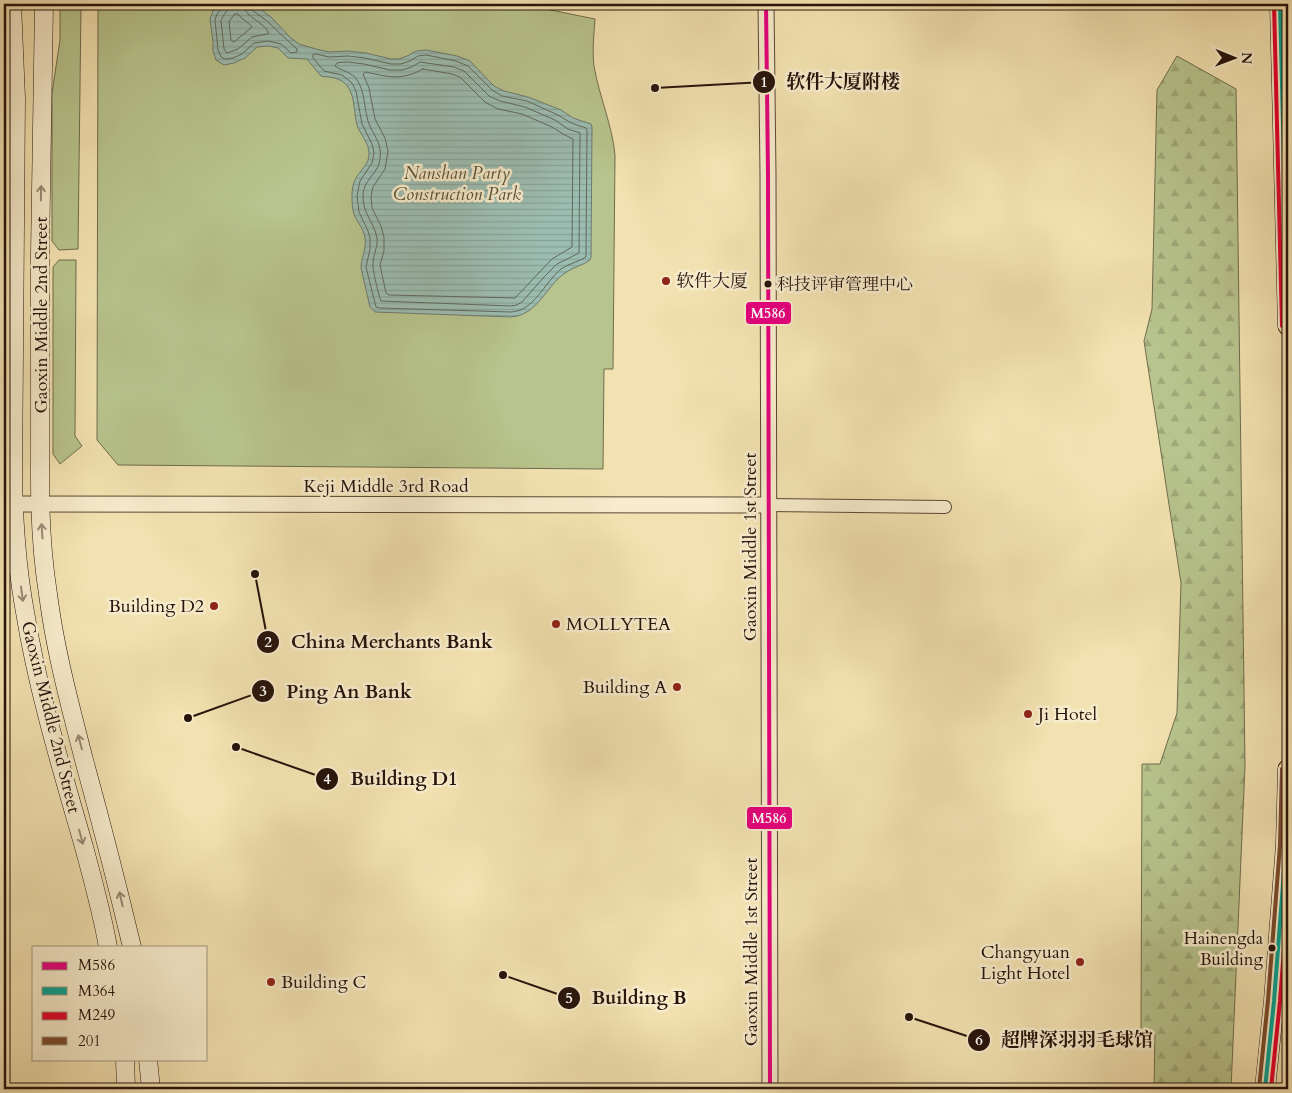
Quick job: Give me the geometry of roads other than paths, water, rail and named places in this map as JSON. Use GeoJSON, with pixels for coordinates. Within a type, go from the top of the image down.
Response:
{"type":"FeatureCollection","features":[{"type":"Feature","properties":{"kind":"main road","name":"Gaoxin Middle 2nd Street"},"geometry":{"type":"LineString","coordinates":[[12,4],[16,98],[9,504],[25,612],[35,664],[108,946]]}},
{"type":"Feature","properties":{"kind":"main road","name":"Gaoxin Middle 2nd Street"},"geometry":{"type":"LineString","coordinates":[[44,4],[40,253],[40,504],[43,552],[59,658],[132,946]]}},
{"type":"Feature","properties":{"kind":"main road"},"geometry":{"type":"LineString","coordinates":[[1280,4],[1288,326]]}},
{"type":"Feature","properties":{"kind":"main road"},"geometry":{"type":"LineString","coordinates":[[1265,1089],[1286,845],[1288,769]]}},
{"type":"Feature","properties":{"kind":"main road"},"geometry":{"type":"LineString","coordinates":[[125,1060],[126,1089]]}},
{"type":"Feature","properties":{"kind":"main road"},"geometry":{"type":"LineString","coordinates":[[148,1060],[151,1089]]}},
{"type":"Feature","properties":{"kind":"street","name":"Gaoxin Middle 1st Street"},"geometry":{"type":"LineString","coordinates":[[766,4],[770,1089]]}},
{"type":"Feature","properties":{"kind":"street","name":"Keji Middle 3rd Road"},"geometry":{"type":"LineString","coordinates":[[9,504],[768,505]]}},
{"type":"Feature","properties":{"kind":"street"},"geometry":{"type":"LineString","coordinates":[[768,505],[945,507]]}},
{"type":"Feature","properties":{"kind":"water"},"geometry":{"type":"Polygon","coordinates":[[[219,4],[251,4],[271,17],[299,44],[329,52],[348,51],[366,53],[391,59],[399,59],[416,51],[426,50],[457,56],[470,61],[494,86],[504,91],[528,97],[561,110],[573,118],[591,124],[590,260],[565,273],[535,306],[520,315],[511,317],[375,312],[370,307],[361,268],[365,246],[364,235],[354,214],[352,202],[354,183],[368,161],[369,149],[357,125],[349,88],[338,79],[321,76],[307,59],[288,58],[278,48],[269,46],[257,47],[245,58],[234,63],[224,65],[216,60],[213,51],[210,19],[213,11],[219,4]]]}},
{"type":"Feature","properties":{"kind":"place","name":"软件大厦附楼"},"geometry":{"type":"Point","coordinates":[655,88]}},
{"type":"Feature","properties":{"kind":"place","name":"软件大厦"},"geometry":{"type":"Point","coordinates":[666,281]}},
{"type":"Feature","properties":{"kind":"place","name":"科技评审管理中心"},"geometry":{"type":"Point","coordinates":[768,284]}},
{"type":"Feature","properties":{"kind":"place","name":"China Merchants Bank"},"geometry":{"type":"Point","coordinates":[255,574]}},
{"type":"Feature","properties":{"kind":"place","name":"Building D2"},"geometry":{"type":"Point","coordinates":[214,606]}},
{"type":"Feature","properties":{"kind":"place","name":"MOLLYTEA"},"geometry":{"type":"Point","coordinates":[556,624]}},
{"type":"Feature","properties":{"kind":"place","name":"Building A"},"geometry":{"type":"Point","coordinates":[677,687]}},
{"type":"Feature","properties":{"kind":"place","name":"Ji Hotel"},"geometry":{"type":"Point","coordinates":[1028,714]}},
{"type":"Feature","properties":{"kind":"place","name":"Ping An Bank"},"geometry":{"type":"Point","coordinates":[188,718]}},
{"type":"Feature","properties":{"kind":"place","name":"Building D1"},"geometry":{"type":"Point","coordinates":[236,747]}},
{"type":"Feature","properties":{"kind":"place","name":"Hainengda Building"},"geometry":{"type":"Point","coordinates":[1272,948]}},
{"type":"Feature","properties":{"kind":"place","name":"Changyuan Light Hotel"},"geometry":{"type":"Point","coordinates":[1080,962]}},
{"type":"Feature","properties":{"kind":"place","name":"Building B"},"geometry":{"type":"Point","coordinates":[503,975]}},
{"type":"Feature","properties":{"kind":"place","name":"Building C"},"geometry":{"type":"Point","coordinates":[271,982]}},
{"type":"Feature","properties":{"kind":"place","name":"超牌深羽羽毛球馆"},"geometry":{"type":"Point","coordinates":[909,1017]}},
{"type":"Feature","properties":{"kind":"park label","name":"Nanshan Party Construction Park"},"geometry":{"type":"Point","coordinates":[457,183]}}]}
